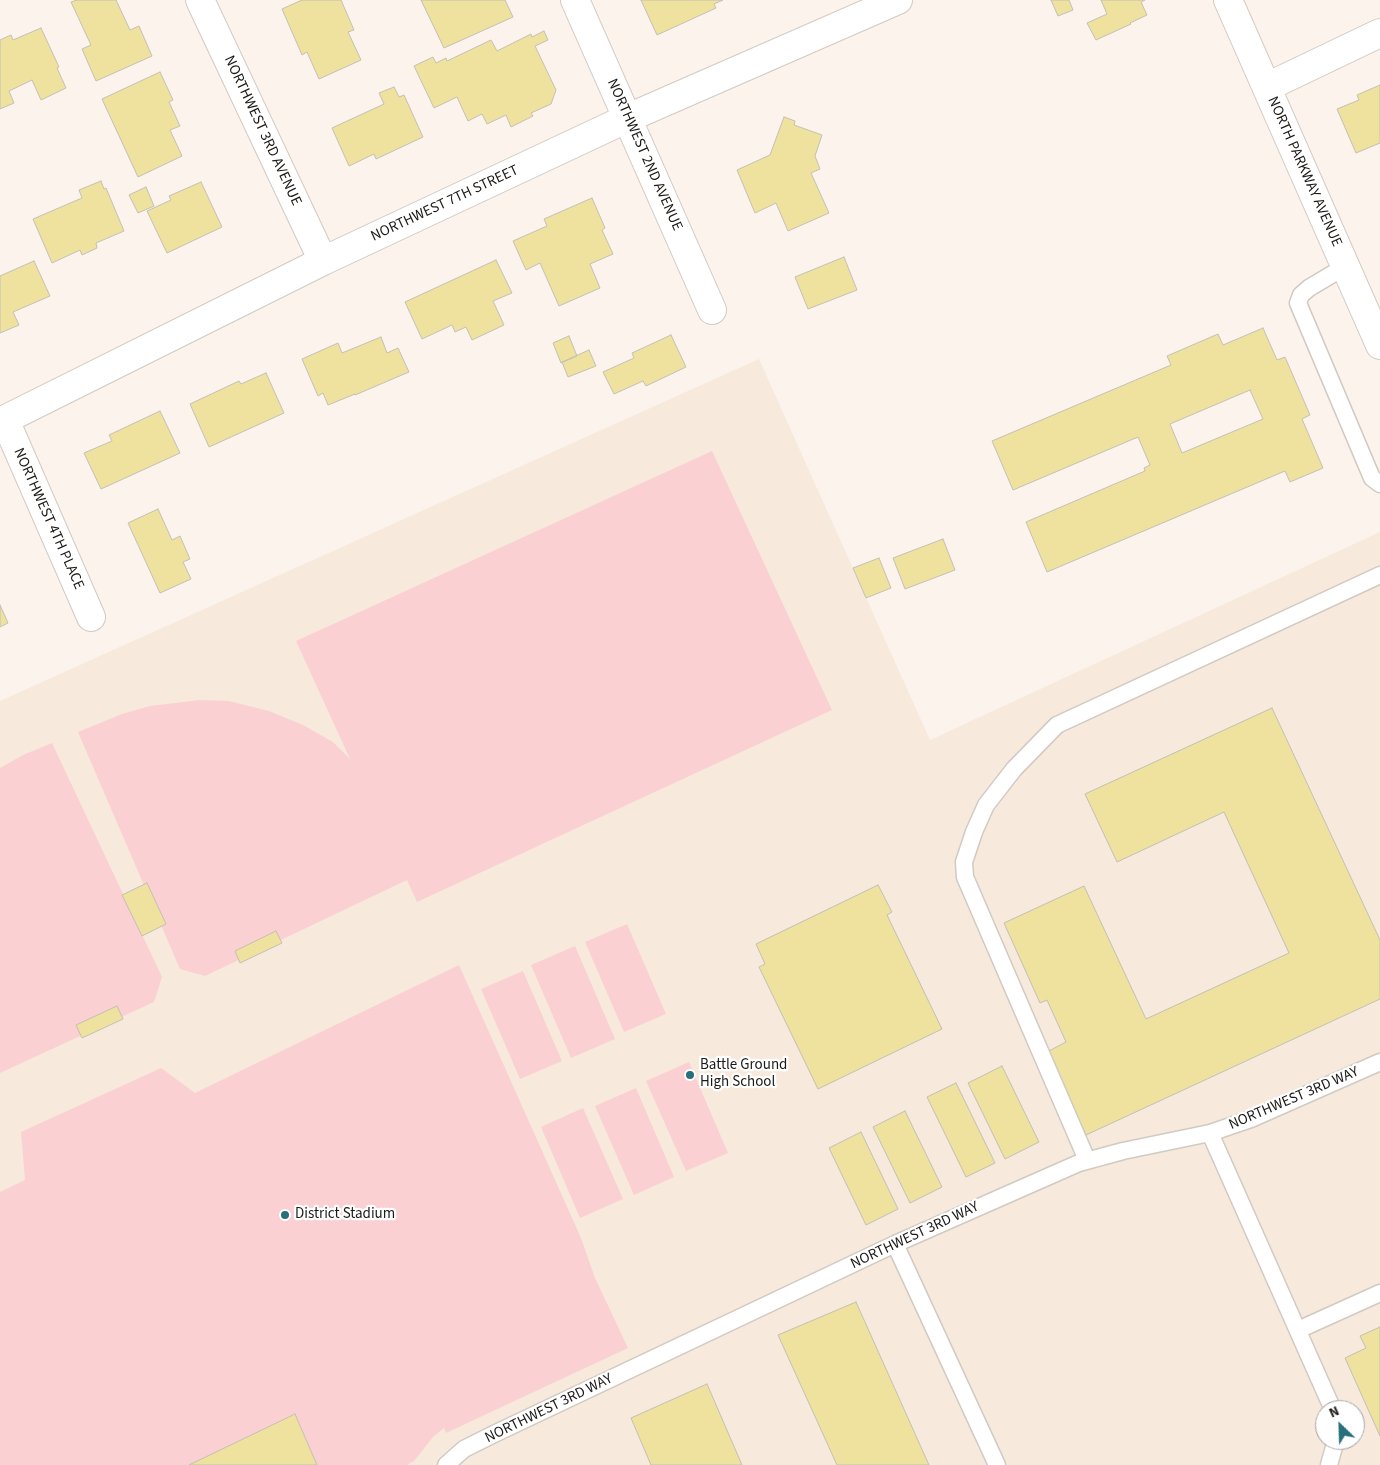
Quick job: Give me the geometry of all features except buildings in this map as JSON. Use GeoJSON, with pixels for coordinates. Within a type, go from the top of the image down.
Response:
{"type":"FeatureCollection","features":[{"type":"Feature","properties":{"kind":"street","name":"NORTHWEST 3RD AVENUE"},"geometry":{"type":"LineString","coordinates":[[200,0],[323,261]]}},
{"type":"Feature","properties":{"kind":"street","name":"NORTHWEST 2ND AVENUE"},"geometry":{"type":"LineString","coordinates":[[575,0],[712,310]]}},
{"type":"Feature","properties":{"kind":"street","name":"NORTHWEST 7TH STREET"},"geometry":{"type":"LineString","coordinates":[[3,421],[323,261],[628,118],[898,0]]}},
{"type":"Feature","properties":{"kind":"street","name":"NORTH PARKWAY AVENUE"},"geometry":{"type":"LineString","coordinates":[[1228,0],[1380,345]]}},
{"type":"Feature","properties":{"kind":"street"},"geometry":{"type":"LineString","coordinates":[[1267,87],[1380,33]]}},
{"type":"Feature","properties":{"kind":"street","name":"NORTHWEST 4TH PLACE"},"geometry":{"type":"LineString","coordinates":[[3,421],[91,617]]}},
{"type":"Feature","properties":{"kind":"lane"},"geometry":{"type":"LineString","coordinates":[[1346,266],[1309,288],[1301,295],[1298,303],[1372,478],[1380,484]]}},
{"type":"Feature","properties":{"kind":"lane"},"geometry":{"type":"LineString","coordinates":[[1087,1160],[965,877],[964,862],[986,805],[1014,769],[1057,725],[1380,575]]}},
{"type":"Feature","properties":{"kind":"lane","name":"NORTHWEST 3RD WAY"},"geometry":{"type":"LineString","coordinates":[[446,1465],[464,1449],[895,1244],[1046,1177],[1087,1160],[1210,1133],[1250,1119],[1380,1062]]}},
{"type":"Feature","properties":{"kind":"lane"},"geometry":{"type":"LineString","coordinates":[[1210,1133],[1330,1400]]}},
{"type":"Feature","properties":{"kind":"lane"},"geometry":{"type":"LineString","coordinates":[[895,1244],[997,1465]]}},
{"type":"Feature","properties":{"kind":"lane"},"geometry":{"type":"LineString","coordinates":[[1298,1330],[1380,1293]]}},
{"type":"Feature","properties":{"kind":"lane"},"geometry":{"type":"LineString","coordinates":[[1329,1465],[1333,1450]]}},
{"type":"Feature","properties":{"kind":"shaded area","name":"Battle Ground High School"},"geometry":{"type":"Polygon","coordinates":[[[759,359],[930,740],[1380,532],[1380,1465],[0,1465],[0,701],[759,359]]]}},
{"type":"Feature","properties":{"kind":"shaded area"},"geometry":{"type":"Polygon","coordinates":[[[712,451],[832,710],[417,902],[407,880],[205,976],[180,969],[78,732],[122,714],[150,706],[200,700],[229,701],[269,711],[303,725],[333,742],[350,759],[296,641],[712,451]]]}},
{"type":"Feature","properties":{"kind":"shaded area"},"geometry":{"type":"Polygon","coordinates":[[[52,743],[162,977],[154,1002],[0,1073],[0,768],[23,755],[52,743]]]}},
{"type":"Feature","properties":{"kind":"shaded area"},"geometry":{"type":"Polygon","coordinates":[[[627,924],[666,1014],[624,1032],[585,942],[627,924]]]}},
{"type":"Feature","properties":{"kind":"shaded area"},"geometry":{"type":"Polygon","coordinates":[[[575,946],[615,1039],[571,1058],[531,965],[575,946]]]}},
{"type":"Feature","properties":{"kind":"shaded area","name":"District Stadium"},"geometry":{"type":"Polygon","coordinates":[[[459,965],[581,1238],[595,1278],[628,1348],[446,1433],[444,1428],[433,1437],[414,1461],[407,1465],[0,1465],[0,1192],[25,1180],[21,1132],[161,1068],[195,1093],[459,965]]]}},
{"type":"Feature","properties":{"kind":"shaded area"},"geometry":{"type":"Polygon","coordinates":[[[523,971],[562,1061],[520,1079],[481,989],[523,971]]]}},
{"type":"Feature","properties":{"kind":"shaded area"},"geometry":{"type":"Polygon","coordinates":[[[689,1062],[728,1153],[686,1171],[646,1081],[689,1062]]]}},
{"type":"Feature","properties":{"kind":"shaded area"},"geometry":{"type":"Polygon","coordinates":[[[636,1088],[674,1177],[634,1195],[595,1106],[636,1088]]]}},
{"type":"Feature","properties":{"kind":"shaded area"},"geometry":{"type":"Polygon","coordinates":[[[583,1108],[623,1199],[580,1218],[541,1127],[583,1108]]]}},
{"type":"Feature","properties":{"kind":"place","name":"Battle Ground High School"},"geometry":{"type":"Point","coordinates":[690,1075]}},
{"type":"Feature","properties":{"kind":"place","name":"District Stadium"},"geometry":{"type":"Point","coordinates":[285,1215]}}]}
